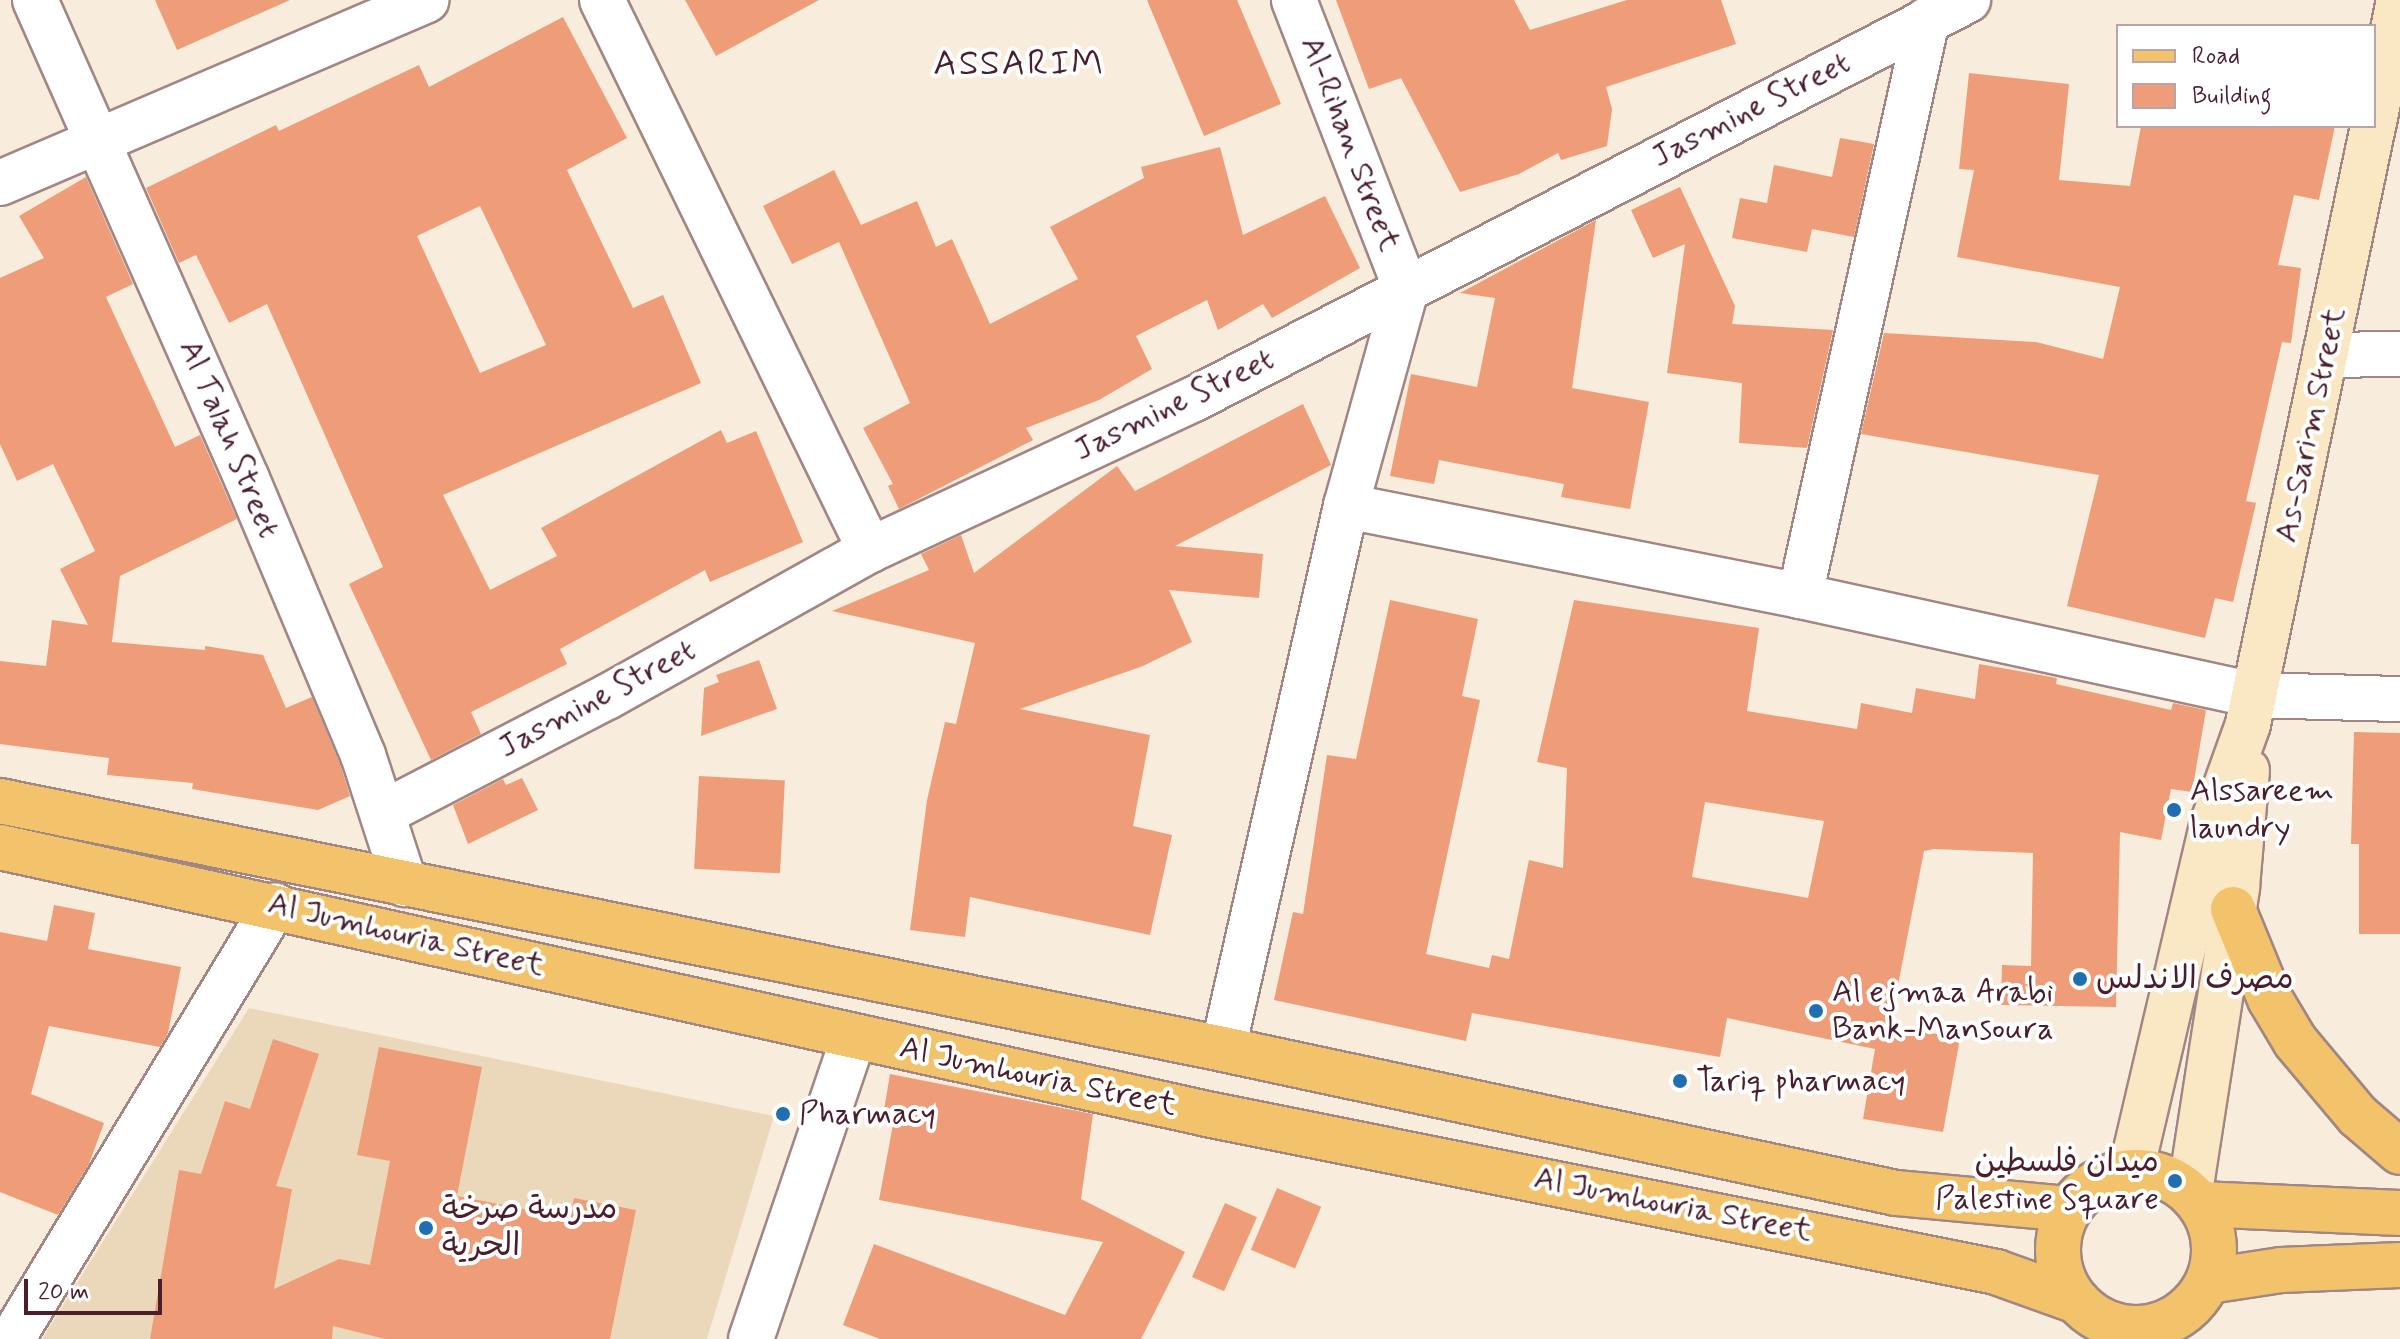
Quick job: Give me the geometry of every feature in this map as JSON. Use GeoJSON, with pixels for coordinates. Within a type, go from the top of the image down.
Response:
{"type":"FeatureCollection","features":[{"type":"Feature","properties":{"kind":"main road","name":"Al Jumhouria Street"},"geometry":{"type":"LineString","coordinates":[[0,801],[1223,1049],[1896,1193],[2069,1209]]}},
{"type":"Feature","properties":{"kind":"main road","name":"Al Jumhouria Street"},"geometry":{"type":"LineString","coordinates":[[0,847],[275,905],[854,1037],[1223,1117],[1875,1245],[1996,1272],[2077,1301]]}},
{"type":"Feature","properties":{"kind":"main road"},"geometry":{"type":"LineString","coordinates":[[2233,909],[2254,966],[2295,1041],[2358,1116],[2400,1152]]}},
{"type":"Feature","properties":{"kind":"main road"},"geometry":{"type":"LineString","coordinates":[[2131,1171],[2172,1180],[2195,1198],[2212,1227],[2215,1254],[2209,1281],[2194,1303],[2172,1319],[2116,1333],[2077,1301],[2063,1281],[2058,1256],[2059,1232],[2069,1209],[2107,1177],[2131,1171]]}},
{"type":"Feature","properties":{"kind":"main road"},"geometry":{"type":"LineString","coordinates":[[2195,1198],[2400,1213]]}},
{"type":"Feature","properties":{"kind":"main road"},"geometry":{"type":"LineString","coordinates":[[2209,1281],[2281,1270],[2400,1265]]}},
{"type":"Feature","properties":{"kind":"street","name":"Al Talah Street"},"geometry":{"type":"LineString","coordinates":[[35,0],[99,137],[247,479],[383,813],[405,884]]}},
{"type":"Feature","properties":{"kind":"street"},"geometry":{"type":"LineString","coordinates":[[0,183],[99,137],[426,0]]}},
{"type":"Feature","properties":{"kind":"street"},"geometry":{"type":"LineString","coordinates":[[602,0],[870,550]]}},
{"type":"Feature","properties":{"kind":"street","name":"Al-Rihan Street"},"geometry":{"type":"LineString","coordinates":[[1294,0],[1406,289]]}},
{"type":"Feature","properties":{"kind":"street","name":"Jasmine Street"},"geometry":{"type":"LineString","coordinates":[[383,813],[607,697],[870,550],[1194,399],[1968,0]]}},
{"type":"Feature","properties":{"kind":"street","name":"As-Sarim Street"},"geometry":{"type":"LineString","coordinates":[[2376,114],[2399,0]]}},
{"type":"Feature","properties":{"kind":"street"},"geometry":{"type":"LineString","coordinates":[[1800,596],[1927,20]]}},
{"type":"Feature","properties":{"kind":"street","name":"As-Sarim Street"},"geometry":{"type":"LineString","coordinates":[[2131,1171],[2210,835],[2251,710],[2373,128]]}},
{"type":"Feature","properties":{"kind":"street"},"geometry":{"type":"LineString","coordinates":[[1223,1049],[1346,506],[1406,289]]}},
{"type":"Feature","properties":{"kind":"street"},"geometry":{"type":"LineString","coordinates":[[2325,355],[2400,354]]}},
{"type":"Feature","properties":{"kind":"street"},"geometry":{"type":"LineString","coordinates":[[1346,506],[1800,596],[2251,710],[2400,699]]}},
{"type":"Feature","properties":{"kind":"street","name":"As-Sarim Street"},"geometry":{"type":"LineString","coordinates":[[2195,1198],[2233,909],[2251,710]]}},
{"type":"Feature","properties":{"kind":"street"},"geometry":{"type":"LineString","coordinates":[[12,1339],[275,905]]}},
{"type":"Feature","properties":{"kind":"street"},"geometry":{"type":"LineString","coordinates":[[751,1339],[854,1037]]}},
{"type":"Feature","properties":{"kind":"shaded area","name":"مدرسة صرخة الحرية"},"geometry":{"type":"Polygon","coordinates":[[[249,1008],[774,1116],[707,1339],[42,1339],[249,1008]]]}},
{"type":"Feature","properties":{"kind":"building"},"geometry":{"type":"Polygon","coordinates":[[[155,0],[290,0],[177,50],[155,0]]]}},
{"type":"Feature","properties":{"kind":"building"},"geometry":{"type":"Polygon","coordinates":[[[685,0],[819,0],[716,56],[685,0]]]}},
{"type":"Feature","properties":{"kind":"building"},"geometry":{"type":"Polygon","coordinates":[[[1147,0],[1237,0],[1281,104],[1204,136],[1147,0]]]}},
{"type":"Feature","properties":{"kind":"building"},"geometry":{"type":"Polygon","coordinates":[[[1336,0],[1514,0],[1530,30],[1627,0],[1721,0],[1736,44],[1606,87],[1612,109],[1607,146],[1561,160],[1558,153],[1519,174],[1460,192],[1401,78],[1369,89],[1336,0]]]}},
{"type":"Feature","properties":{"kind":"building"},"geometry":{"type":"Polygon","coordinates":[[[563,17],[627,138],[567,170],[633,308],[663,295],[701,383],[443,495],[490,590],[557,556],[541,528],[721,430],[727,443],[756,431],[803,542],[710,582],[705,570],[560,649],[567,664],[471,712],[481,734],[431,760],[349,584],[383,567],[267,304],[229,323],[196,255],[179,263],[146,188],[276,125],[279,131],[419,65],[429,87],[563,17]],[[480,206],[417,236],[480,373],[546,345],[480,206]]]}},
{"type":"Feature","properties":{"kind":"building"},"geometry":{"type":"Polygon","coordinates":[[[1969,73],[2069,84],[2059,180],[2130,186],[2141,128],[2335,128],[2319,200],[2294,195],[2278,265],[2301,268],[2291,343],[2282,342],[2246,501],[2256,503],[2233,602],[2215,598],[2205,638],[2067,606],[2099,475],[1861,434],[1884,333],[2036,342],[2103,359],[2120,287],[1957,257],[1974,170],[1959,169],[1969,73]]]}},
{"type":"Feature","properties":{"kind":"building"},"geometry":{"type":"Polygon","coordinates":[[[1840,138],[1874,144],[1854,237],[1812,229],[1807,252],[1732,238],[1740,198],[1767,203],[1774,165],[1832,177],[1840,138]]]}},
{"type":"Feature","properties":{"kind":"building"},"geometry":{"type":"Polygon","coordinates":[[[1220,147],[1243,235],[1325,196],[1360,268],[1272,318],[1263,304],[1218,330],[1207,300],[1136,336],[1152,369],[1099,400],[1026,428],[1033,440],[899,509],[888,486],[893,484],[863,428],[910,403],[839,242],[792,264],[763,206],[834,170],[861,225],[917,201],[936,247],[952,239],[990,324],[1078,279],[1050,227],[1144,178],[1141,167],[1220,147]]]}},
{"type":"Feature","properties":{"kind":"building"},"geometry":{"type":"Polygon","coordinates":[[[86,177],[133,284],[106,297],[175,447],[200,435],[237,519],[120,576],[112,642],[205,650],[205,646],[263,655],[286,708],[312,697],[340,764],[350,796],[318,810],[192,789],[193,783],[107,775],[109,758],[0,744],[0,661],[46,666],[52,620],[88,625],[60,569],[95,551],[53,464],[17,481],[0,444],[0,278],[44,258],[19,216],[86,177]]]}},
{"type":"Feature","properties":{"kind":"building"},"geometry":{"type":"Polygon","coordinates":[[[1680,187],[1735,306],[1732,324],[1833,330],[1807,448],[1739,443],[1742,383],[1667,373],[1685,244],[1653,258],[1631,210],[1680,187]]]}},
{"type":"Feature","properties":{"kind":"building"},"geometry":{"type":"Polygon","coordinates":[[[1596,220],[1572,388],[1649,402],[1630,509],[1561,497],[1564,484],[1439,460],[1434,484],[1390,476],[1411,374],[1477,387],[1495,298],[1460,293],[1596,220]]]}},
{"type":"Feature","properties":{"kind":"building"},"geometry":{"type":"Polygon","coordinates":[[[1303,404],[1331,465],[1175,546],[1263,554],[1259,598],[1169,590],[1192,642],[1143,666],[1020,709],[1150,735],[1133,826],[1172,835],[1150,935],[970,897],[965,937],[910,930],[927,800],[945,722],[956,724],[975,643],[832,611],[929,570],[921,554],[961,535],[974,573],[1117,466],[1135,491],[1303,404]]]}},
{"type":"Feature","properties":{"kind":"building"},"geometry":{"type":"Polygon","coordinates":[[[1390,600],[1478,619],[1462,696],[1480,700],[1426,954],[1489,968],[1492,955],[1509,959],[1529,860],[1563,868],[1567,768],[1537,762],[1574,600],[1759,628],[1747,711],[1857,729],[1861,703],[1912,713],[1916,688],[1975,699],[1979,664],[2057,678],[2056,684],[2171,710],[2173,703],[2206,710],[2192,792],[2171,789],[2161,840],[2120,832],[2116,1007],[2001,1005],[2002,965],[2031,966],[2033,853],[1924,851],[1890,1026],[1960,1038],[1943,1132],[1863,1119],[1875,1049],[1727,1018],[1720,1057],[1472,1013],[1466,1041],[1274,1000],[1293,912],[1303,914],[1327,755],[1356,759],[1390,600]],[[1705,802],[1692,877],[1808,898],[1824,821],[1705,802]]]}},
{"type":"Feature","properties":{"kind":"building"},"geometry":{"type":"Polygon","coordinates":[[[759,660],[777,709],[701,736],[704,688],[719,682],[716,675],[759,660]]]}},
{"type":"Feature","properties":{"kind":"building"},"geometry":{"type":"Polygon","coordinates":[[[2354,732],[2400,733],[2400,934],[2359,934],[2359,844],[2351,844],[2354,732]]]}},
{"type":"Feature","properties":{"kind":"building"},"geometry":{"type":"Polygon","coordinates":[[[699,776],[785,781],[780,873],[694,869],[699,776]]]}},
{"type":"Feature","properties":{"kind":"building"},"geometry":{"type":"Polygon","coordinates":[[[522,778],[538,810],[468,844],[453,805],[503,779],[506,785],[522,778]]]}},
{"type":"Feature","properties":{"kind":"building"},"geometry":{"type":"Polygon","coordinates":[[[54,905],[95,913],[88,949],[181,967],[168,1033],[160,1047],[49,1026],[31,1094],[104,1123],[89,1164],[58,1215],[0,1192],[0,932],[47,941],[54,905]]]}},
{"type":"Feature","properties":{"kind":"building"},"geometry":{"type":"Polygon","coordinates":[[[273,1039],[319,1054],[276,1186],[292,1189],[274,1289],[339,1259],[370,1265],[390,1161],[357,1155],[379,1047],[482,1067],[457,1196],[570,1218],[574,1198],[636,1210],[610,1339],[385,1339],[333,1326],[332,1339],[150,1339],[179,1170],[201,1174],[225,1101],[250,1109],[273,1039]]]}},
{"type":"Feature","properties":{"kind":"building"},"geometry":{"type":"Polygon","coordinates":[[[890,1074],[1093,1114],[1081,1199],[1185,1252],[1141,1339],[880,1339],[843,1325],[874,1244],[1065,1315],[1103,1242],[879,1200],[894,1119],[883,1116],[890,1074]]]}},
{"type":"Feature","properties":{"kind":"building"},"geometry":{"type":"Polygon","coordinates":[[[1277,1188],[1321,1207],[1295,1268],[1251,1250],[1277,1188]]]}},
{"type":"Feature","properties":{"kind":"building"},"geometry":{"type":"Polygon","coordinates":[[[1225,1203],[1257,1217],[1224,1291],[1192,1277],[1225,1203]]]}},
{"type":"Feature","properties":{"kind":"place","name":"Alssareem laundry"},"geometry":{"type":"Point","coordinates":[2174,810]}},
{"type":"Feature","properties":{"kind":"place","name":"مصرف الاندلس"},"geometry":{"type":"Point","coordinates":[2080,979]}},
{"type":"Feature","properties":{"kind":"place","name":"Al ejmaa Arabi Bank-Mansoura"},"geometry":{"type":"Point","coordinates":[1816,1011]}},
{"type":"Feature","properties":{"kind":"place","name":"Tariq pharmacy"},"geometry":{"type":"Point","coordinates":[1680,1081]}},
{"type":"Feature","properties":{"kind":"place","name":"Pharmacy"},"geometry":{"type":"Point","coordinates":[783,1114]}},
{"type":"Feature","properties":{"kind":"place","name":"ميدان فلسطين Palestine Square"},"geometry":{"type":"Point","coordinates":[2175,1181]}},
{"type":"Feature","properties":{"kind":"place","name":"مدرسة صرخة الحرية"},"geometry":{"type":"Point","coordinates":[426,1228]}},
{"type":"Feature","properties":{"kind":"district","name":"ASSARIM"},"geometry":{"type":"Point","coordinates":[1019,65]}}]}
